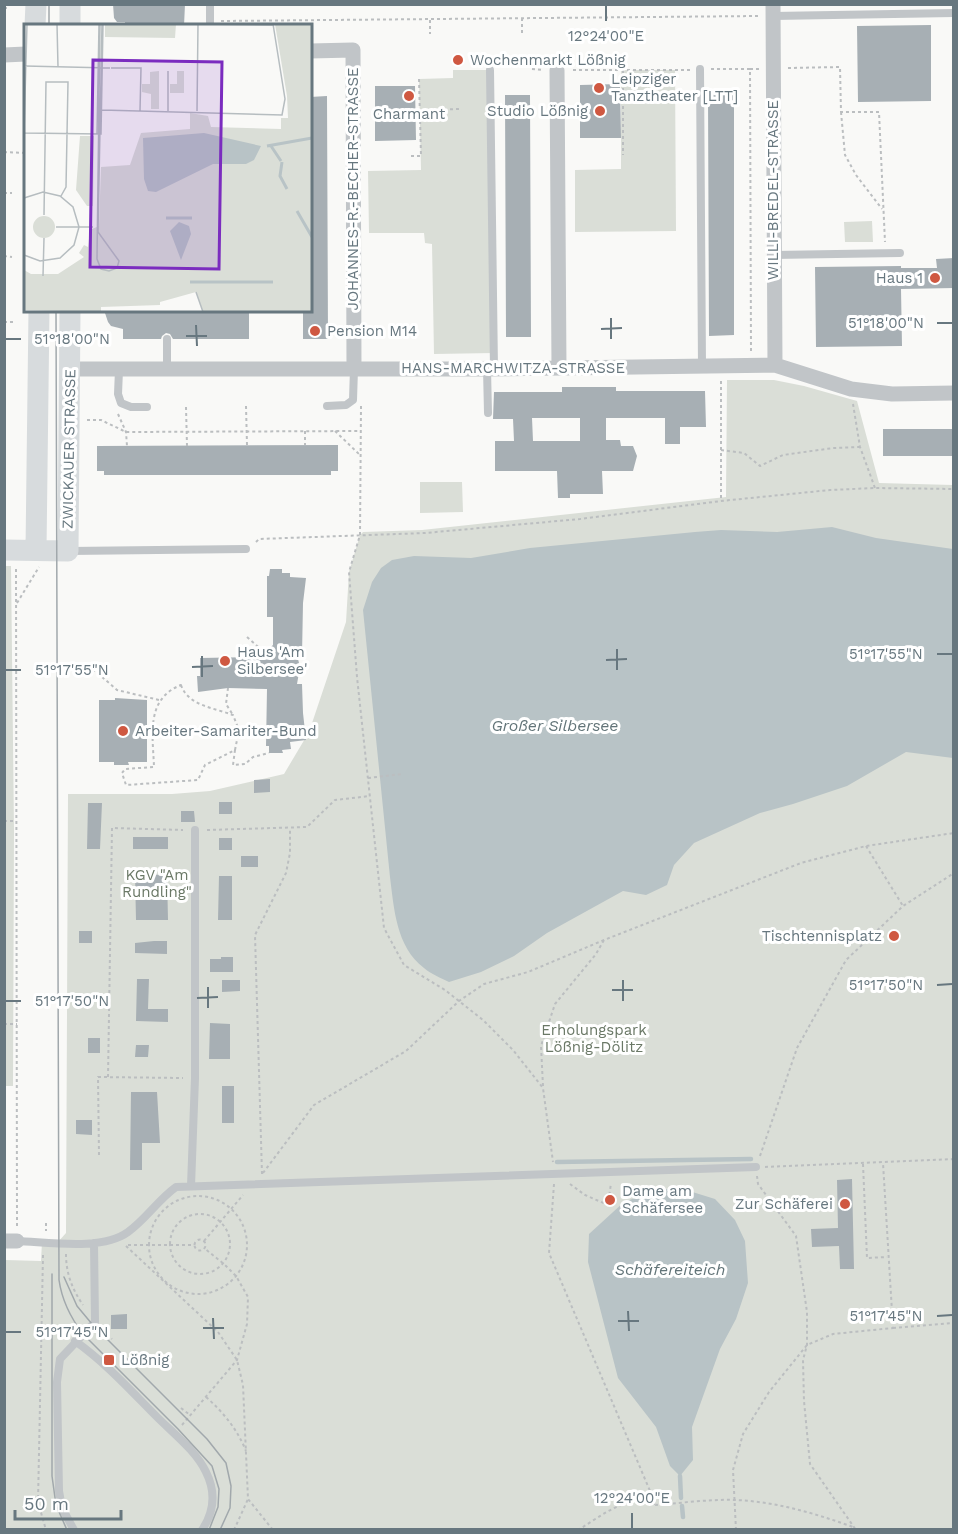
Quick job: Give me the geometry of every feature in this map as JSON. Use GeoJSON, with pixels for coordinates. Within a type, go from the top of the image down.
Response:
{"type":"FeatureCollection","features":[{"type":"Feature","properties":{"kind":"main road"},"geometry":{"type":"LineString","coordinates":[[35,24],[36,4]]}},
{"type":"Feature","properties":{"kind":"main road"},"geometry":{"type":"LineString","coordinates":[[70,4],[70,24]]}},
{"type":"Feature","properties":{"kind":"main road","name":"ZWICKAUER STRASSE"},"geometry":{"type":"LineString","coordinates":[[35,550],[39,312]]}},
{"type":"Feature","properties":{"kind":"main road","name":"ZWICKAUER STRASSE"},"geometry":{"type":"LineString","coordinates":[[35,550],[69,369],[70,312]]}},
{"type":"Feature","properties":{"kind":"street","name":"WILLI-BREDEL-STRASSE"},"geometry":{"type":"LineString","coordinates":[[773,10],[775,364]]}},
{"type":"Feature","properties":{"kind":"street","name":"JOHANNES-R.-BECHER-STRASSE"},"geometry":{"type":"LineString","coordinates":[[312,51],[353,50],[354,369]]}},
{"type":"Feature","properties":{"kind":"street"},"geometry":{"type":"LineString","coordinates":[[4,55],[24,54]]}},
{"type":"Feature","properties":{"kind":"street"},"geometry":{"type":"LineString","coordinates":[[557,70],[559,368]]}},
{"type":"Feature","properties":{"kind":"street","name":"HANS-MARCHWITZA-STRASSE"},"geometry":{"type":"LineString","coordinates":[[69,369],[491,369],[775,364],[851,389],[892,394],[954,393]]}},
{"type":"Feature","properties":{"kind":"lane"},"geometry":{"type":"LineString","coordinates":[[210,4],[210,23]]}},
{"type":"Feature","properties":{"kind":"lane"},"geometry":{"type":"LineString","coordinates":[[773,10],[954,13]]}},
{"type":"Feature","properties":{"kind":"lane"},"geometry":{"type":"LineString","coordinates":[[699,69],[702,366]]}},
{"type":"Feature","properties":{"kind":"lane"},"geometry":{"type":"LineString","coordinates":[[488,413],[491,369],[490,70]]}},
{"type":"Feature","properties":{"kind":"lane"},"geometry":{"type":"LineString","coordinates":[[773,255],[900,253]]}},
{"type":"Feature","properties":{"kind":"lane"},"geometry":{"type":"LineString","coordinates":[[167,339],[167,369]]}},
{"type":"Feature","properties":{"kind":"lane"},"geometry":{"type":"LineString","coordinates":[[327,406],[346,405],[353,400],[354,369]]}},
{"type":"Feature","properties":{"kind":"lane"},"geometry":{"type":"LineString","coordinates":[[119,370],[118,394],[121,403],[131,407],[147,407]]}},
{"type":"Feature","properties":{"kind":"lane"},"geometry":{"type":"LineString","coordinates":[[35,550],[246,549]]}},
{"type":"Feature","properties":{"kind":"lane"},"geometry":{"type":"LineString","coordinates":[[191,1186],[195,1078],[195,830]]}},
{"type":"Feature","properties":{"kind":"lane"},"geometry":{"type":"LineString","coordinates":[[11,1241],[109,1242],[126,1234],[176,1187],[756,1167]]}},
{"type":"Feature","properties":{"kind":"lane"},"geometry":{"type":"LineString","coordinates":[[74,1530],[62,1508],[59,1491],[57,1382],[60,1359],[95,1322],[94,1242]]}},
{"type":"Feature","properties":{"kind":"lane"},"geometry":{"type":"LineString","coordinates":[[75,1341],[94,1354],[174,1434],[206,1471],[212,1489],[212,1507],[202,1530]]}},
{"type":"Feature","properties":{"kind":"path"},"geometry":{"type":"LineString","coordinates":[[4,8],[10,8]]}},
{"type":"Feature","properties":{"kind":"path"},"geometry":{"type":"LineString","coordinates":[[210,23],[522,19],[773,10]]}},
{"type":"Feature","properties":{"kind":"path"},"geometry":{"type":"LineString","coordinates":[[522,19],[522,33]]}},
{"type":"Feature","properties":{"kind":"path"},"geometry":{"type":"LineString","coordinates":[[430,20],[430,34]]}},
{"type":"Feature","properties":{"kind":"path"},"geometry":{"type":"LineString","coordinates":[[557,70],[840,67],[840,112],[845,155],[855,175],[883,210]]}},
{"type":"Feature","properties":{"kind":"path"},"geometry":{"type":"LineString","coordinates":[[750,69],[751,365]]}},
{"type":"Feature","properties":{"kind":"path"},"geometry":{"type":"LineString","coordinates":[[623,70],[623,155]]}},
{"type":"Feature","properties":{"kind":"path"},"geometry":{"type":"LineString","coordinates":[[411,156],[420,156],[420,79]]}},
{"type":"Feature","properties":{"kind":"path"},"geometry":{"type":"LineString","coordinates":[[420,110],[461,109]]}},
{"type":"Feature","properties":{"kind":"path"},"geometry":{"type":"LineString","coordinates":[[840,112],[879,112],[885,254]]}},
{"type":"Feature","properties":{"kind":"path"},"geometry":{"type":"LineString","coordinates":[[4,152],[24,153]]}},
{"type":"Feature","properties":{"kind":"path"},"geometry":{"type":"LineString","coordinates":[[4,193],[12,193]]}},
{"type":"Feature","properties":{"kind":"path"},"geometry":{"type":"LineString","coordinates":[[4,256],[12,257]]}},
{"type":"Feature","properties":{"kind":"path"},"geometry":{"type":"LineString","coordinates":[[4,322],[13,322]]}},
{"type":"Feature","properties":{"kind":"path"},"geometry":{"type":"LineString","coordinates":[[721,366],[721,501]]}},
{"type":"Feature","properties":{"kind":"path"},"geometry":{"type":"LineString","coordinates":[[851,389],[860,447],[874,488]]}},
{"type":"Feature","properties":{"kind":"path"},"geometry":{"type":"LineString","coordinates":[[246,406],[247,445]]}},
{"type":"Feature","properties":{"kind":"path"},"geometry":{"type":"LineString","coordinates":[[361,406],[360,534],[349,572],[357,677],[384,928],[404,965],[459,1001],[513,1050],[543,1088]]}},
{"type":"Feature","properties":{"kind":"path"},"geometry":{"type":"LineString","coordinates":[[186,407],[187,446]]}},
{"type":"Feature","properties":{"kind":"path"},"geometry":{"type":"LineString","coordinates":[[87,420],[101,420],[126,432],[361,431]]}},
{"type":"Feature","properties":{"kind":"path"},"geometry":{"type":"LineString","coordinates":[[305,431],[305,445]]}},
{"type":"Feature","properties":{"kind":"path"},"geometry":{"type":"LineString","coordinates":[[335,431],[361,456]]}},
{"type":"Feature","properties":{"kind":"path"},"geometry":{"type":"LineString","coordinates":[[721,450],[744,453],[760,466],[783,455],[860,447]]}},
{"type":"Feature","properties":{"kind":"path"},"geometry":{"type":"LineString","coordinates":[[246,549],[259,539],[425,533],[580,519],[830,490],[954,489]]}},
{"type":"Feature","properties":{"kind":"path"},"geometry":{"type":"LineString","coordinates":[[16,606],[35,550]]}},
{"type":"Feature","properties":{"kind":"path"},"geometry":{"type":"LineString","coordinates":[[11,1241],[16,1024],[16,606],[35,550]]}},
{"type":"Feature","properties":{"kind":"path"},"geometry":{"type":"LineString","coordinates":[[247,637],[264,651]]}},
{"type":"Feature","properties":{"kind":"path"},"geometry":{"type":"LineString","coordinates":[[93,669],[117,690],[159,700]]}},
{"type":"Feature","properties":{"kind":"path"},"geometry":{"type":"LineString","coordinates":[[233,715],[200,705],[184,693],[181,685],[159,700],[152,724],[154,767],[125,769],[122,773],[126,785],[198,780],[205,765],[235,750]]}},
{"type":"Feature","properties":{"kind":"path"},"geometry":{"type":"LineString","coordinates":[[228,688],[226,704],[239,730],[233,765],[245,764],[253,757],[269,753]]}},
{"type":"Feature","properties":{"kind":"path"},"geometry":{"type":"LineString","coordinates":[[368,778],[402,774]]}},
{"type":"Feature","properties":{"kind":"path"},"geometry":{"type":"LineString","coordinates":[[108,1077],[112,828],[195,830],[307,827],[335,800],[370,796]]}},
{"type":"Feature","properties":{"kind":"path"},"geometry":{"type":"LineString","coordinates":[[4,821],[16,821]]}},
{"type":"Feature","properties":{"kind":"path"},"geometry":{"type":"LineString","coordinates":[[262,1174],[255,935],[286,873],[290,853],[290,829]]}},
{"type":"Feature","properties":{"kind":"path"},"geometry":{"type":"LineString","coordinates":[[204,1248],[204,1241],[262,1174],[314,1105],[406,1051],[459,1001],[484,984],[528,972],[801,863],[866,846],[954,833]]}},
{"type":"Feature","properties":{"kind":"path"},"geometry":{"type":"LineString","coordinates":[[866,846],[903,906]]}},
{"type":"Feature","properties":{"kind":"path"},"geometry":{"type":"LineString","coordinates":[[854,1528],[810,1464],[803,1360],[807,1345],[807,1312],[796,1236],[758,1184],[756,1167],[797,1048],[846,960],[903,906],[954,873]]}},
{"type":"Feature","properties":{"kind":"path"},"geometry":{"type":"LineString","coordinates":[[604,940],[596,954],[555,1004],[541,1046],[543,1088],[555,1173],[549,1253],[656,1504]]}},
{"type":"Feature","properties":{"kind":"path"},"geometry":{"type":"LineString","coordinates":[[4,1024],[16,1024]]}},
{"type":"Feature","properties":{"kind":"path"},"geometry":{"type":"LineString","coordinates":[[99,1155],[98,1077],[195,1078]]}},
{"type":"Feature","properties":{"kind":"path"},"geometry":{"type":"LineString","coordinates":[[756,1167],[954,1159]]}},
{"type":"Feature","properties":{"kind":"path"},"geometry":{"type":"LineString","coordinates":[[863,1163],[867,1258],[887,1257]]}},
{"type":"Feature","properties":{"kind":"path"},"geometry":{"type":"LineString","coordinates":[[883,1163],[892,1328]]}},
{"type":"Feature","properties":{"kind":"path"},"geometry":{"type":"LineString","coordinates":[[555,1173],[585,1195],[608,1205],[612,1171]]}},
{"type":"Feature","properties":{"kind":"path"},"geometry":{"type":"LineString","coordinates":[[124,1245],[161,1277],[174,1288],[190,1293],[207,1293],[223,1287],[236,1276],[244,1262],[247,1245],[245,1232],[240,1220],[231,1209],[218,1200],[202,1196],[186,1198],[171,1204],[159,1215],[151,1230],[149,1246],[152,1262],[161,1277],[219,1332],[237,1360],[243,1385],[248,1499],[234,1530]]}},
{"type":"Feature","properties":{"kind":"path"},"geometry":{"type":"LineString","coordinates":[[202,1214],[212,1216],[221,1222],[230,1238],[231,1247],[224,1264],[216,1271],[195,1275],[177,1265],[171,1256],[169,1245],[175,1226],[192,1215],[202,1214]]}},
{"type":"Feature","properties":{"kind":"path"},"geometry":{"type":"LineString","coordinates":[[194,1245],[197,1240],[204,1241]]}},
{"type":"Feature","properties":{"kind":"path"},"geometry":{"type":"LineString","coordinates":[[44,1242],[38,1502],[46,1530]]}},
{"type":"Feature","properties":{"kind":"path"},"geometry":{"type":"LineString","coordinates":[[65,1242],[66,1266],[74,1292],[95,1322]]}},
{"type":"Feature","properties":{"kind":"path"},"geometry":{"type":"LineString","coordinates":[[149,1246],[194,1245],[199,1250],[204,1248]]}},
{"type":"Feature","properties":{"kind":"path"},"geometry":{"type":"LineString","coordinates":[[174,1434],[237,1360],[247,1324],[248,1297],[236,1276],[204,1248]]}},
{"type":"Feature","properties":{"kind":"path"},"geometry":{"type":"LineString","coordinates":[[736,1530],[733,1470],[743,1434],[769,1392],[807,1345],[833,1334],[954,1323]]}},
{"type":"Feature","properties":{"kind":"path"},"geometry":{"type":"LineString","coordinates":[[206,1397],[230,1421],[247,1454]]}},
{"type":"Feature","properties":{"kind":"path"},"geometry":{"type":"LineString","coordinates":[[181,1407],[191,1416]]}},
{"type":"Feature","properties":{"kind":"path"},"geometry":{"type":"LineString","coordinates":[[248,1499],[273,1530]]}},
{"type":"Feature","properties":{"kind":"path"},"geometry":{"type":"LineString","coordinates":[[578,1530],[622,1503],[648,1501],[656,1504],[734,1500],[773,1504],[807,1511],[854,1528]]}},
{"type":"Feature","properties":{"kind":"green space"},"geometry":{"type":"Polygon","coordinates":[[[453,70],[490,70],[494,353],[434,354],[432,244],[425,243],[424,233],[369,233],[368,171],[421,170],[419,79],[453,78],[453,70]]]}},
{"type":"Feature","properties":{"kind":"green space"},"geometry":{"type":"Polygon","coordinates":[[[621,70],[675,70],[676,231],[575,232],[575,170],[621,169],[621,70]]]}},
{"type":"Feature","properties":{"kind":"green space"},"geometry":{"type":"Polygon","coordinates":[[[872,221],[873,242],[845,242],[844,222],[872,221]]]}},
{"type":"Feature","properties":{"kind":"green space","name":"Erholungspark Lößnig-Dölitz"},"geometry":{"type":"Polygon","coordinates":[[[727,380],[774,380],[857,401],[879,483],[953,485],[953,1529],[5,1530],[5,1260],[41,1261],[42,1242],[58,1242],[66,1233],[68,794],[172,794],[210,791],[284,774],[309,732],[346,622],[349,572],[360,535],[363,532],[422,530],[726,497],[727,380]]]}},
{"type":"Feature","properties":{"kind":"green space"},"geometry":{"type":"Polygon","coordinates":[[[420,482],[462,482],[463,512],[420,513],[420,482]]]}},
{"type":"Feature","properties":{"kind":"green space"},"geometry":{"type":"Polygon","coordinates":[[[5,566],[11,566],[14,830],[13,1086],[4,1086],[5,566]]]}},
{"type":"Feature","properties":{"kind":"water","name":"Großer Silbersee"},"geometry":{"type":"Polygon","coordinates":[[[832,527],[876,538],[953,549],[953,758],[906,752],[847,786],[760,813],[694,843],[674,865],[667,885],[646,895],[623,891],[547,933],[514,956],[481,972],[449,982],[424,968],[407,949],[402,938],[390,877],[363,610],[372,582],[381,568],[392,560],[414,556],[471,558],[530,548],[695,532],[721,530],[777,532],[832,527]]]}},
{"type":"Feature","properties":{"kind":"water","name":"Schäfereiteich"},"geometry":{"type":"Polygon","coordinates":[[[660,1189],[686,1190],[715,1199],[735,1220],[745,1241],[748,1283],[736,1319],[720,1349],[692,1427],[693,1460],[680,1476],[670,1466],[656,1427],[618,1378],[588,1262],[589,1234],[624,1202],[660,1189]]]}},
{"type":"Feature","properties":{"kind":"building"},"geometry":{"type":"Polygon","coordinates":[[[113,4],[185,4],[184,24],[125,24],[125,22],[117,22],[114,18],[113,4]]]}},
{"type":"Feature","properties":{"kind":"building"},"geometry":{"type":"Polygon","coordinates":[[[931,25],[931,101],[858,102],[857,26],[931,25]]]}},
{"type":"Feature","properties":{"kind":"building","name":"Studio Lößnig"},"geometry":{"type":"Polygon","coordinates":[[[620,84],[621,138],[580,138],[580,85],[620,84]]]}},
{"type":"Feature","properties":{"kind":"building"},"geometry":{"type":"Polygon","coordinates":[[[375,86],[415,86],[416,140],[375,141],[375,86]]]}},
{"type":"Feature","properties":{"kind":"building"},"geometry":{"type":"Polygon","coordinates":[[[734,93],[734,335],[709,336],[708,94],[734,93]]]}},
{"type":"Feature","properties":{"kind":"building"},"geometry":{"type":"Polygon","coordinates":[[[505,95],[530,95],[531,337],[506,337],[505,95]]]}},
{"type":"Feature","properties":{"kind":"building"},"geometry":{"type":"Polygon","coordinates":[[[327,96],[328,339],[303,339],[303,312],[312,312],[312,97],[327,96]]]}},
{"type":"Feature","properties":{"kind":"building"},"geometry":{"type":"Polygon","coordinates":[[[954,258],[954,288],[901,289],[902,346],[816,347],[815,267],[937,268],[936,259],[954,258]]]}},
{"type":"Feature","properties":{"kind":"building"},"geometry":{"type":"Polygon","coordinates":[[[105,312],[249,312],[249,339],[173,339],[170,334],[166,333],[161,339],[123,339],[123,329],[111,326],[105,312]]]}},
{"type":"Feature","properties":{"kind":"building"},"geometry":{"type":"Polygon","coordinates":[[[562,387],[616,387],[616,391],[705,391],[706,427],[680,427],[680,444],[665,444],[665,418],[606,418],[606,440],[620,440],[621,446],[633,446],[637,456],[633,471],[602,471],[603,494],[570,494],[570,498],[558,498],[557,471],[495,471],[495,441],[514,441],[513,419],[493,419],[494,392],[562,392],[562,387]],[[532,418],[533,441],[580,441],[580,418],[532,418]]]}},
{"type":"Feature","properties":{"kind":"building"},"geometry":{"type":"Polygon","coordinates":[[[883,429],[954,429],[954,456],[883,456],[883,429]]]}},
{"type":"Feature","properties":{"kind":"building"},"geometry":{"type":"Polygon","coordinates":[[[338,445],[338,471],[331,471],[331,475],[104,475],[104,471],[97,471],[97,446],[338,445]]]}},
{"type":"Feature","properties":{"kind":"building","name":"Haus 'Am Silbersee'"},"geometry":{"type":"Polygon","coordinates":[[[270,569],[282,569],[282,573],[290,573],[290,577],[306,578],[302,655],[297,655],[300,667],[297,684],[302,684],[306,740],[290,742],[291,749],[282,750],[283,753],[269,753],[269,746],[266,746],[267,689],[228,688],[198,692],[197,676],[200,676],[200,658],[260,657],[273,645],[273,617],[267,617],[267,576],[269,576],[270,569]]]}},
{"type":"Feature","properties":{"kind":"building","name":"Arbeiter-Samariter-Bund"},"geometry":{"type":"Polygon","coordinates":[[[115,698],[147,700],[147,762],[114,765],[114,762],[99,762],[99,700],[115,700],[115,698]]]}},
{"type":"Feature","properties":{"kind":"building"},"geometry":{"type":"Polygon","coordinates":[[[270,779],[270,792],[254,793],[254,780],[270,779]]]}},
{"type":"Feature","properties":{"kind":"building"},"geometry":{"type":"Polygon","coordinates":[[[219,802],[232,802],[232,814],[219,814],[219,802]]]}},
{"type":"Feature","properties":{"kind":"building"},"geometry":{"type":"Polygon","coordinates":[[[88,803],[102,803],[100,849],[87,849],[88,803]]]}},
{"type":"Feature","properties":{"kind":"building"},"geometry":{"type":"Polygon","coordinates":[[[181,811],[194,811],[195,822],[181,822],[181,811]]]}},
{"type":"Feature","properties":{"kind":"building"},"geometry":{"type":"Polygon","coordinates":[[[133,837],[168,837],[168,849],[133,849],[133,837]]]}},
{"type":"Feature","properties":{"kind":"building"},"geometry":{"type":"Polygon","coordinates":[[[219,838],[232,838],[232,850],[219,850],[219,838]]]}},
{"type":"Feature","properties":{"kind":"building"},"geometry":{"type":"Polygon","coordinates":[[[241,856],[258,856],[258,867],[241,867],[241,856]]]}},
{"type":"Feature","properties":{"kind":"building"},"geometry":{"type":"Polygon","coordinates":[[[135,874],[167,875],[168,920],[136,920],[135,874]]]}},
{"type":"Feature","properties":{"kind":"building"},"geometry":{"type":"Polygon","coordinates":[[[219,876],[232,876],[232,920],[218,920],[219,876]]]}},
{"type":"Feature","properties":{"kind":"building"},"geometry":{"type":"Polygon","coordinates":[[[79,931],[92,931],[92,943],[79,943],[79,931]]]}},
{"type":"Feature","properties":{"kind":"building"},"geometry":{"type":"Polygon","coordinates":[[[167,941],[167,954],[135,953],[135,943],[167,941]]]}},
{"type":"Feature","properties":{"kind":"building"},"geometry":{"type":"Polygon","coordinates":[[[221,957],[233,957],[233,972],[210,972],[210,959],[221,959],[221,957]]]}},
{"type":"Feature","properties":{"kind":"building"},"geometry":{"type":"Polygon","coordinates":[[[137,979],[149,979],[148,1009],[168,1009],[168,1022],[136,1021],[137,979]]]}},
{"type":"Feature","properties":{"kind":"building"},"geometry":{"type":"Polygon","coordinates":[[[222,980],[240,980],[240,991],[222,992],[222,980]]]}},
{"type":"Feature","properties":{"kind":"building"},"geometry":{"type":"Polygon","coordinates":[[[210,1023],[230,1024],[230,1059],[209,1059],[210,1023]]]}},
{"type":"Feature","properties":{"kind":"building"},"geometry":{"type":"Polygon","coordinates":[[[88,1038],[100,1038],[100,1053],[88,1053],[88,1038]]]}},
{"type":"Feature","properties":{"kind":"building"},"geometry":{"type":"Polygon","coordinates":[[[136,1045],[149,1045],[148,1057],[135,1057],[136,1045]]]}},
{"type":"Feature","properties":{"kind":"building"},"geometry":{"type":"Polygon","coordinates":[[[222,1086],[234,1086],[234,1123],[222,1123],[222,1086]]]}},
{"type":"Feature","properties":{"kind":"building"},"geometry":{"type":"Polygon","coordinates":[[[131,1092],[157,1092],[160,1143],[142,1143],[142,1170],[130,1170],[131,1092]]]}},
{"type":"Feature","properties":{"kind":"building"},"geometry":{"type":"Polygon","coordinates":[[[76,1120],[92,1120],[92,1135],[76,1134],[76,1120]]]}},
{"type":"Feature","properties":{"kind":"building","name":"Zur Schäferei"},"geometry":{"type":"Polygon","coordinates":[[[852,1179],[854,1269],[840,1269],[839,1246],[812,1247],[811,1229],[838,1228],[837,1180],[852,1179]]]}},
{"type":"Feature","properties":{"kind":"building"},"geometry":{"type":"Polygon","coordinates":[[[127,1314],[127,1329],[111,1329],[111,1315],[127,1314]]]}},
{"type":"Feature","properties":{"kind":"waterway"},"geometry":{"type":"LineString","coordinates":[[557,1162],[751,1159]]}},
{"type":"Feature","properties":{"kind":"waterway"},"geometry":{"type":"LineString","coordinates":[[680,1476],[681,1498]]}},
{"type":"Feature","properties":{"kind":"waterway"},"geometry":{"type":"LineString","coordinates":[[682,1506],[683,1517]]}},
{"type":"Feature","properties":{"kind":"tram line"},"geometry":{"type":"LineString","coordinates":[[49,4],[49,24]]}},
{"type":"Feature","properties":{"kind":"tram line"},"geometry":{"type":"LineString","coordinates":[[56,312],[59,1280],[67,1308],[83,1334],[212,1466],[219,1489],[218,1507],[209,1530]]}},
{"type":"Feature","properties":{"kind":"tram line"},"geometry":{"type":"LineString","coordinates":[[52,1274],[52,1476],[56,1505],[67,1530]]}},
{"type":"Feature","properties":{"kind":"tram line"},"geometry":{"type":"LineString","coordinates":[[64,1277],[77,1306],[92,1324],[207,1439],[226,1463],[231,1486],[230,1508],[220,1530]]}},
{"type":"Feature","properties":{"kind":"place","name":"Wochenmarkt Lößnig"},"geometry":{"type":"Point","coordinates":[458,60]}},
{"type":"Feature","properties":{"kind":"place","name":"Leipziger Tanztheater [LTT]"},"geometry":{"type":"Point","coordinates":[599,88]}},
{"type":"Feature","properties":{"kind":"place","name":"Charmant"},"geometry":{"type":"Point","coordinates":[409,96]}},
{"type":"Feature","properties":{"kind":"place","name":"Studio Lößnig"},"geometry":{"type":"Point","coordinates":[600,111]}},
{"type":"Feature","properties":{"kind":"place","name":"Haus 1"},"geometry":{"type":"Point","coordinates":[935,278]}},
{"type":"Feature","properties":{"kind":"place","name":"Pension M14"},"geometry":{"type":"Point","coordinates":[315,331]}},
{"type":"Feature","properties":{"kind":"place","name":"Haus 'Am Silbersee'"},"geometry":{"type":"Point","coordinates":[225,661]}},
{"type":"Feature","properties":{"kind":"place","name":"Arbeiter-Samariter-Bund"},"geometry":{"type":"Point","coordinates":[123,731]}},
{"type":"Feature","properties":{"kind":"place","name":"Tischtennisplatz"},"geometry":{"type":"Point","coordinates":[894,936]}},
{"type":"Feature","properties":{"kind":"place","name":"Dame am Schäfersee"},"geometry":{"type":"Point","coordinates":[610,1200]}},
{"type":"Feature","properties":{"kind":"place","name":"Zur Schäferei"},"geometry":{"type":"Point","coordinates":[845,1204]}},
{"type":"Feature","properties":{"kind":"place","name":"Lößnig"},"geometry":{"type":"Point","coordinates":[109,1360]}},
{"type":"Feature","properties":{"kind":"park label","name":"KGV \"Am Rundling\""},"geometry":{"type":"Point","coordinates":[157,884]}}]}
